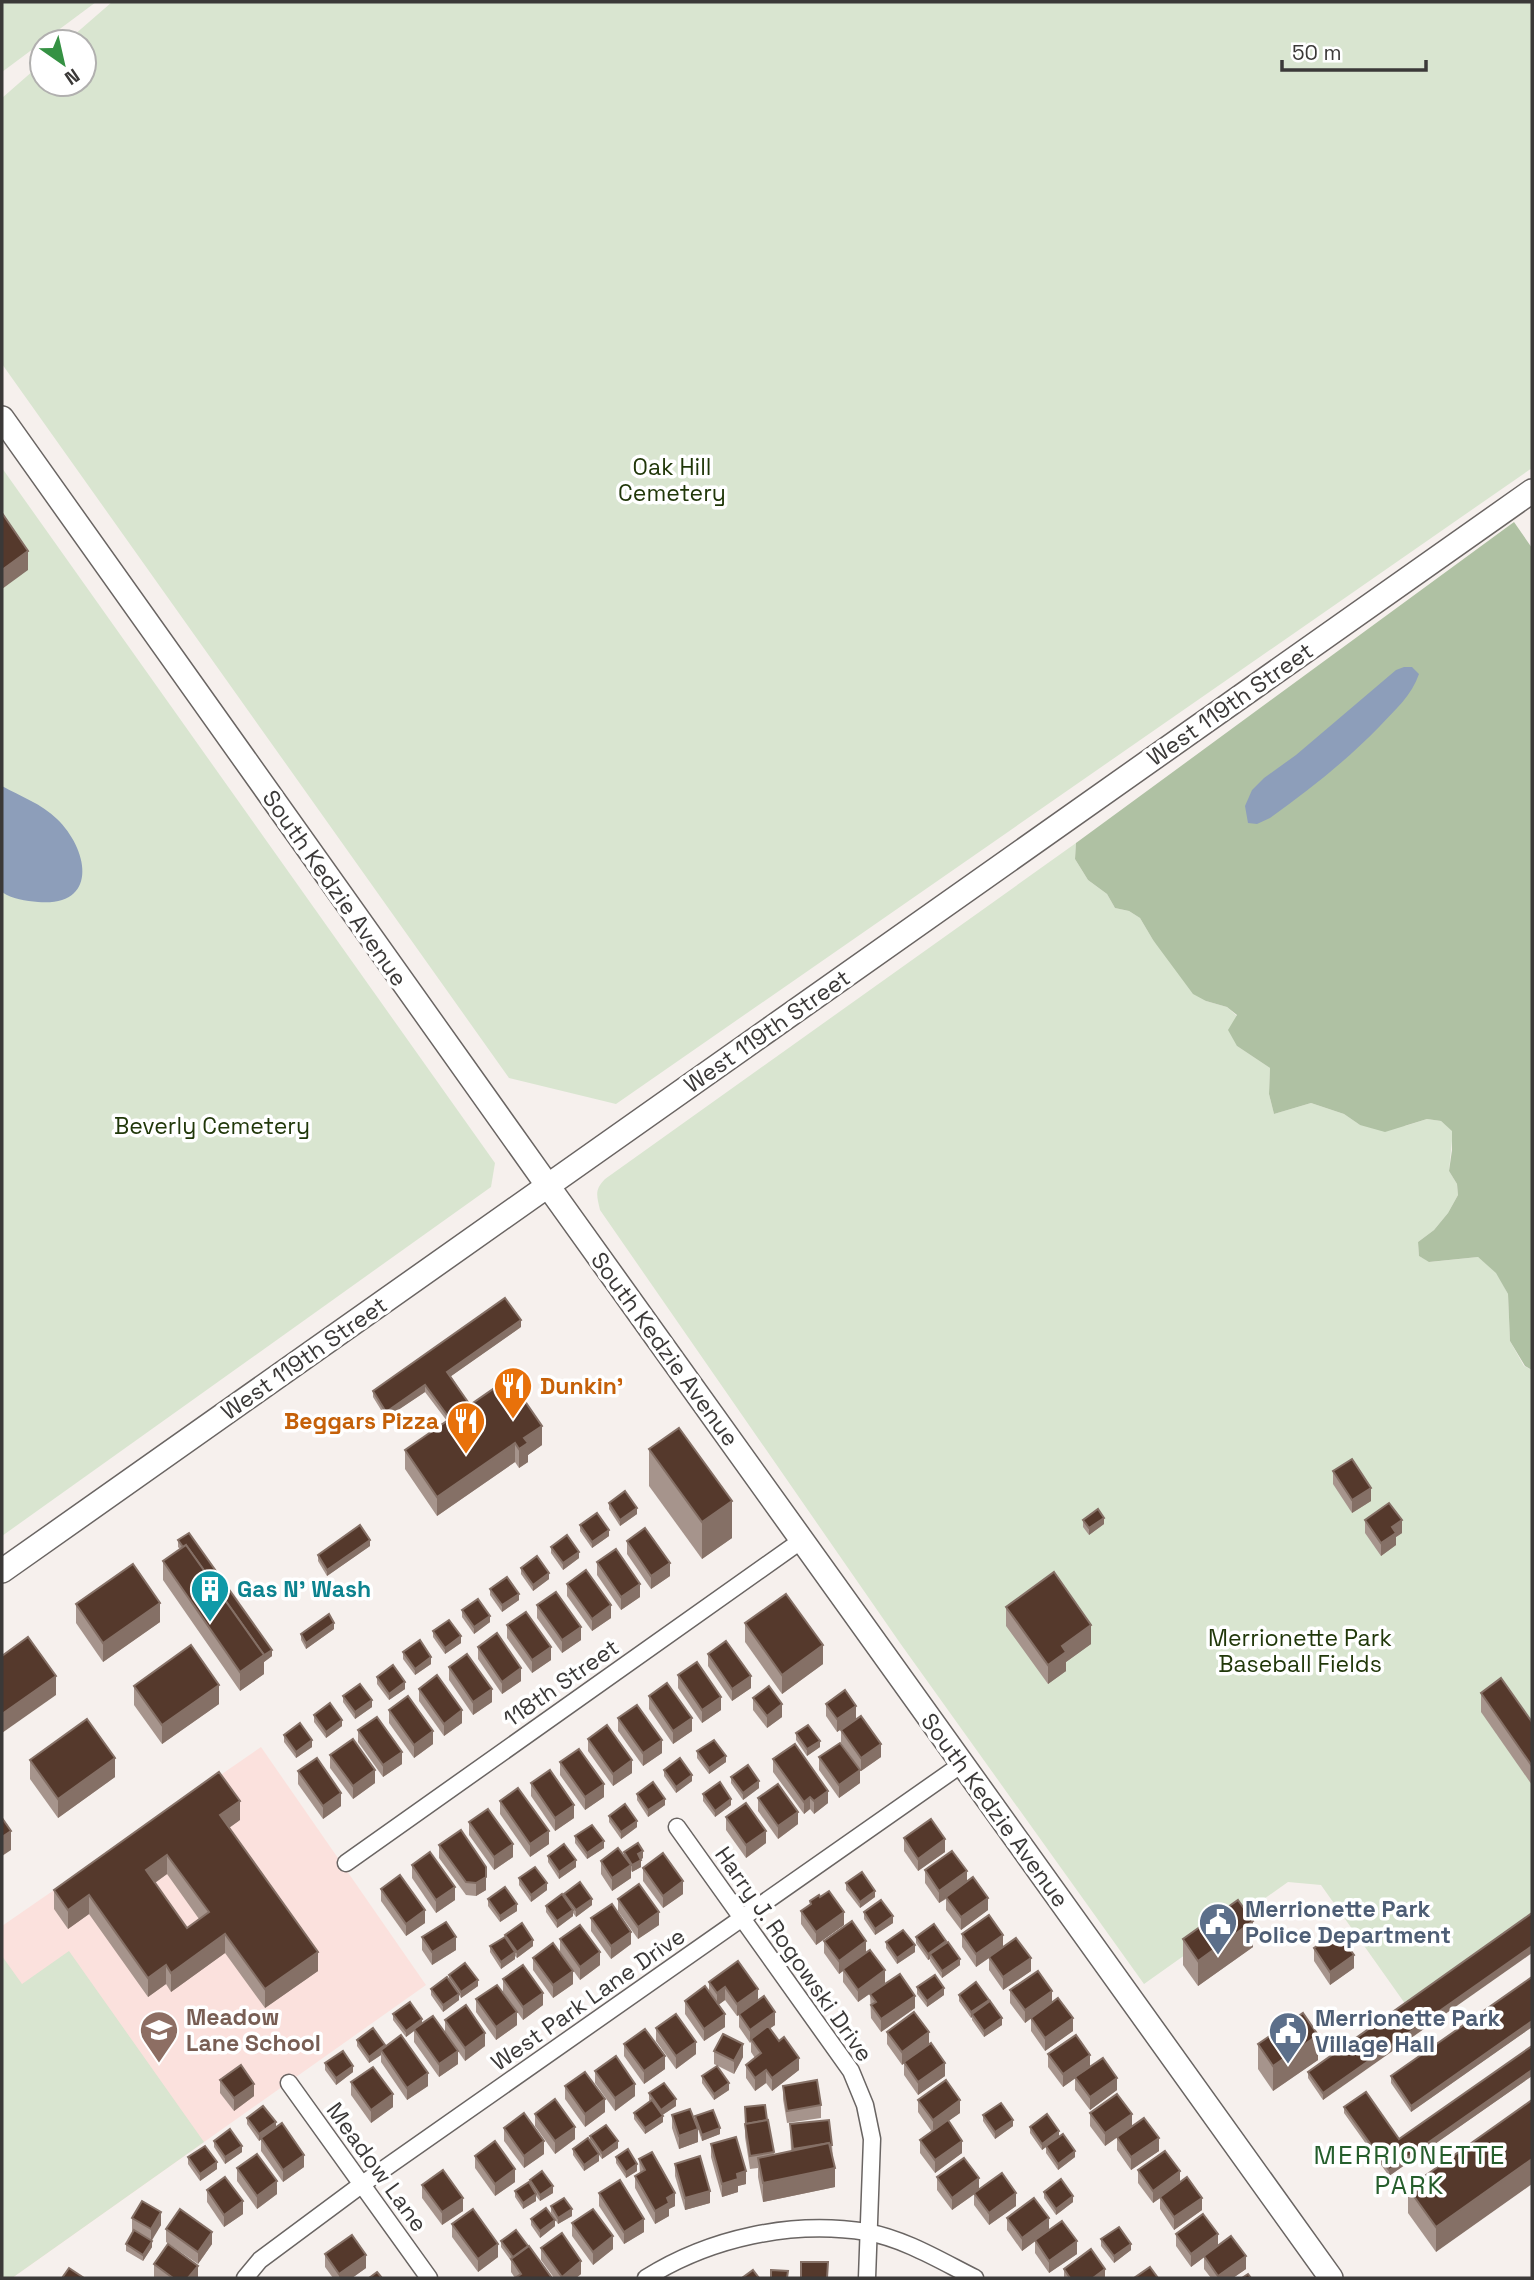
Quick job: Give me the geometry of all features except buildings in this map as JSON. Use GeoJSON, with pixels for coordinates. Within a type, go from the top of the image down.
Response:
{"type":"FeatureCollection","features":[{"type":"Feature","properties":{"kind":"main road","name":"South Kedzie Avenue"},"geometry":{"type":"LineString","coordinates":[[2,418],[548,1186],[1331,2278]]}},
{"type":"Feature","properties":{"kind":"main road","name":"West 119th Street"},"geometry":{"type":"LineString","coordinates":[[2,1571],[1532,491]]}},
{"type":"Feature","properties":{"kind":"street","name":"118th Street"},"geometry":{"type":"LineString","coordinates":[[346,1863],[802,1540]]}},
{"type":"Feature","properties":{"kind":"street","name":"West Park Lane Drive"},"geometry":{"type":"LineString","coordinates":[[245,2278],[260,2260],[361,2185],[962,1764]]}},
{"type":"Feature","properties":{"kind":"street","name":"Harry J. Rogowski Drive"},"geometry":{"type":"LineString","coordinates":[[677,1827],[851,2071],[865,2105],[872,2139],[867,2278]]}},
{"type":"Feature","properties":{"kind":"street","name":"Meadow Lane"},"geometry":{"type":"LineString","coordinates":[[289,2083],[429,2278]]}},
{"type":"Feature","properties":{"kind":"street"},"geometry":{"type":"LineString","coordinates":[[646,2278],[666,2266],[723,2242],[770,2232],[821,2230],[868,2232],[917,2249],[975,2278]]}},
{"type":"Feature","properties":{"kind":"shaded area","name":"Meadow Lane School"},"geometry":{"type":"Polygon","coordinates":[[[261,1747],[426,1985],[12,2278],[2,2278],[2,1926],[261,1747]]]}},
{"type":"Feature","properties":{"kind":"green space"},"geometry":{"type":"Polygon","coordinates":[[[2,2],[96,2],[61,28],[28,28],[28,53],[2,72],[2,2]]]}},
{"type":"Feature","properties":{"kind":"green space","name":"Oak Hill Cemetery"},"geometry":{"type":"Polygon","coordinates":[[[112,2],[1532,2],[1532,468],[616,1104],[509,1078],[2,364],[2,98],[28,75],[28,98],[98,98],[98,28],[82,28],[112,2]]]}},
{"type":"Feature","properties":{"kind":"green space","name":"Beverly Cemetery"},"geometry":{"type":"Polygon","coordinates":[[[2,468],[495,1163],[491,1187],[2,1536],[2,468]]]}},
{"type":"Feature","properties":{"kind":"green space"},"geometry":{"type":"Polygon","coordinates":[[[1514,522],[1532,548],[1532,1370],[1525,1366],[1510,1341],[1508,1294],[1496,1273],[1478,1257],[1429,1262],[1419,1256],[1418,1242],[1434,1230],[1458,1195],[1457,1184],[1449,1171],[1452,1131],[1441,1121],[1427,1119],[1385,1132],[1360,1125],[1344,1114],[1311,1103],[1274,1114],[1269,1094],[1270,1068],[1237,1046],[1228,1030],[1237,1015],[1227,1007],[1193,994],[1140,918],[1129,911],[1115,908],[1107,894],[1088,880],[1075,859],[1076,843],[1514,522]]]}},
{"type":"Feature","properties":{"kind":"green space","name":"Merrionette Park Baseball Fields"},"geometry":{"type":"Polygon","coordinates":[[[1076,843],[1075,859],[1088,880],[1107,894],[1115,908],[1129,911],[1140,918],[1153,940],[1206,1001],[1227,1007],[1237,1016],[1237,1046],[1270,1068],[1269,1094],[1274,1114],[1311,1103],[1344,1114],[1360,1125],[1405,1126],[1427,1119],[1441,1121],[1453,1131],[1449,1171],[1457,1184],[1458,1195],[1434,1230],[1418,1242],[1419,1256],[1430,1262],[1478,1257],[1497,1273],[1508,1294],[1510,1341],[1524,1366],[1532,1370],[1532,1916],[1406,2005],[1321,1885],[1288,1882],[1144,1984],[900,1643],[600,1210],[598,1190],[605,1179],[1076,843]]]}},
{"type":"Feature","properties":{"kind":"green space"},"geometry":{"type":"Polygon","coordinates":[[[69,1951],[204,2142],[12,2278],[2,2278],[2,1956],[22,1984],[69,1951]]]}},
{"type":"Feature","properties":{"kind":"water"},"geometry":{"type":"Polygon","coordinates":[[[1412,667],[1419,674],[1416,682],[1402,702],[1367,739],[1313,786],[1270,818],[1257,824],[1248,823],[1245,806],[1252,790],[1264,778],[1296,755],[1396,670],[1412,667]]]}},
{"type":"Feature","properties":{"kind":"water"},"geometry":{"type":"Polygon","coordinates":[[[2,786],[45,809],[68,832],[81,860],[82,874],[79,886],[71,896],[58,901],[38,902],[15,898],[2,892],[2,786]]]}},
{"type":"Feature","properties":{"kind":"place","name":"Dunkin'"},"geometry":{"type":"Point","coordinates":[513,1420]}},
{"type":"Feature","properties":{"kind":"place","name":"Beggars Pizza"},"geometry":{"type":"Point","coordinates":[466,1455]}},
{"type":"Feature","properties":{"kind":"place","name":"Gas N' Wash"},"geometry":{"type":"Point","coordinates":[210,1623]}},
{"type":"Feature","properties":{"kind":"place","name":"Merrionette Park Police Department"},"geometry":{"type":"Point","coordinates":[1218,1956]}},
{"type":"Feature","properties":{"kind":"place","name":"Meadow Lane School"},"geometry":{"type":"Point","coordinates":[159,2064]}},
{"type":"Feature","properties":{"kind":"place","name":"Merrionette Park Village Hall"},"geometry":{"type":"Point","coordinates":[1288,2065]}},
{"type":"Feature","properties":{"kind":"district","name":"MERRIONETTE PARK"},"geometry":{"type":"Point","coordinates":[1410,2170]}}]}
